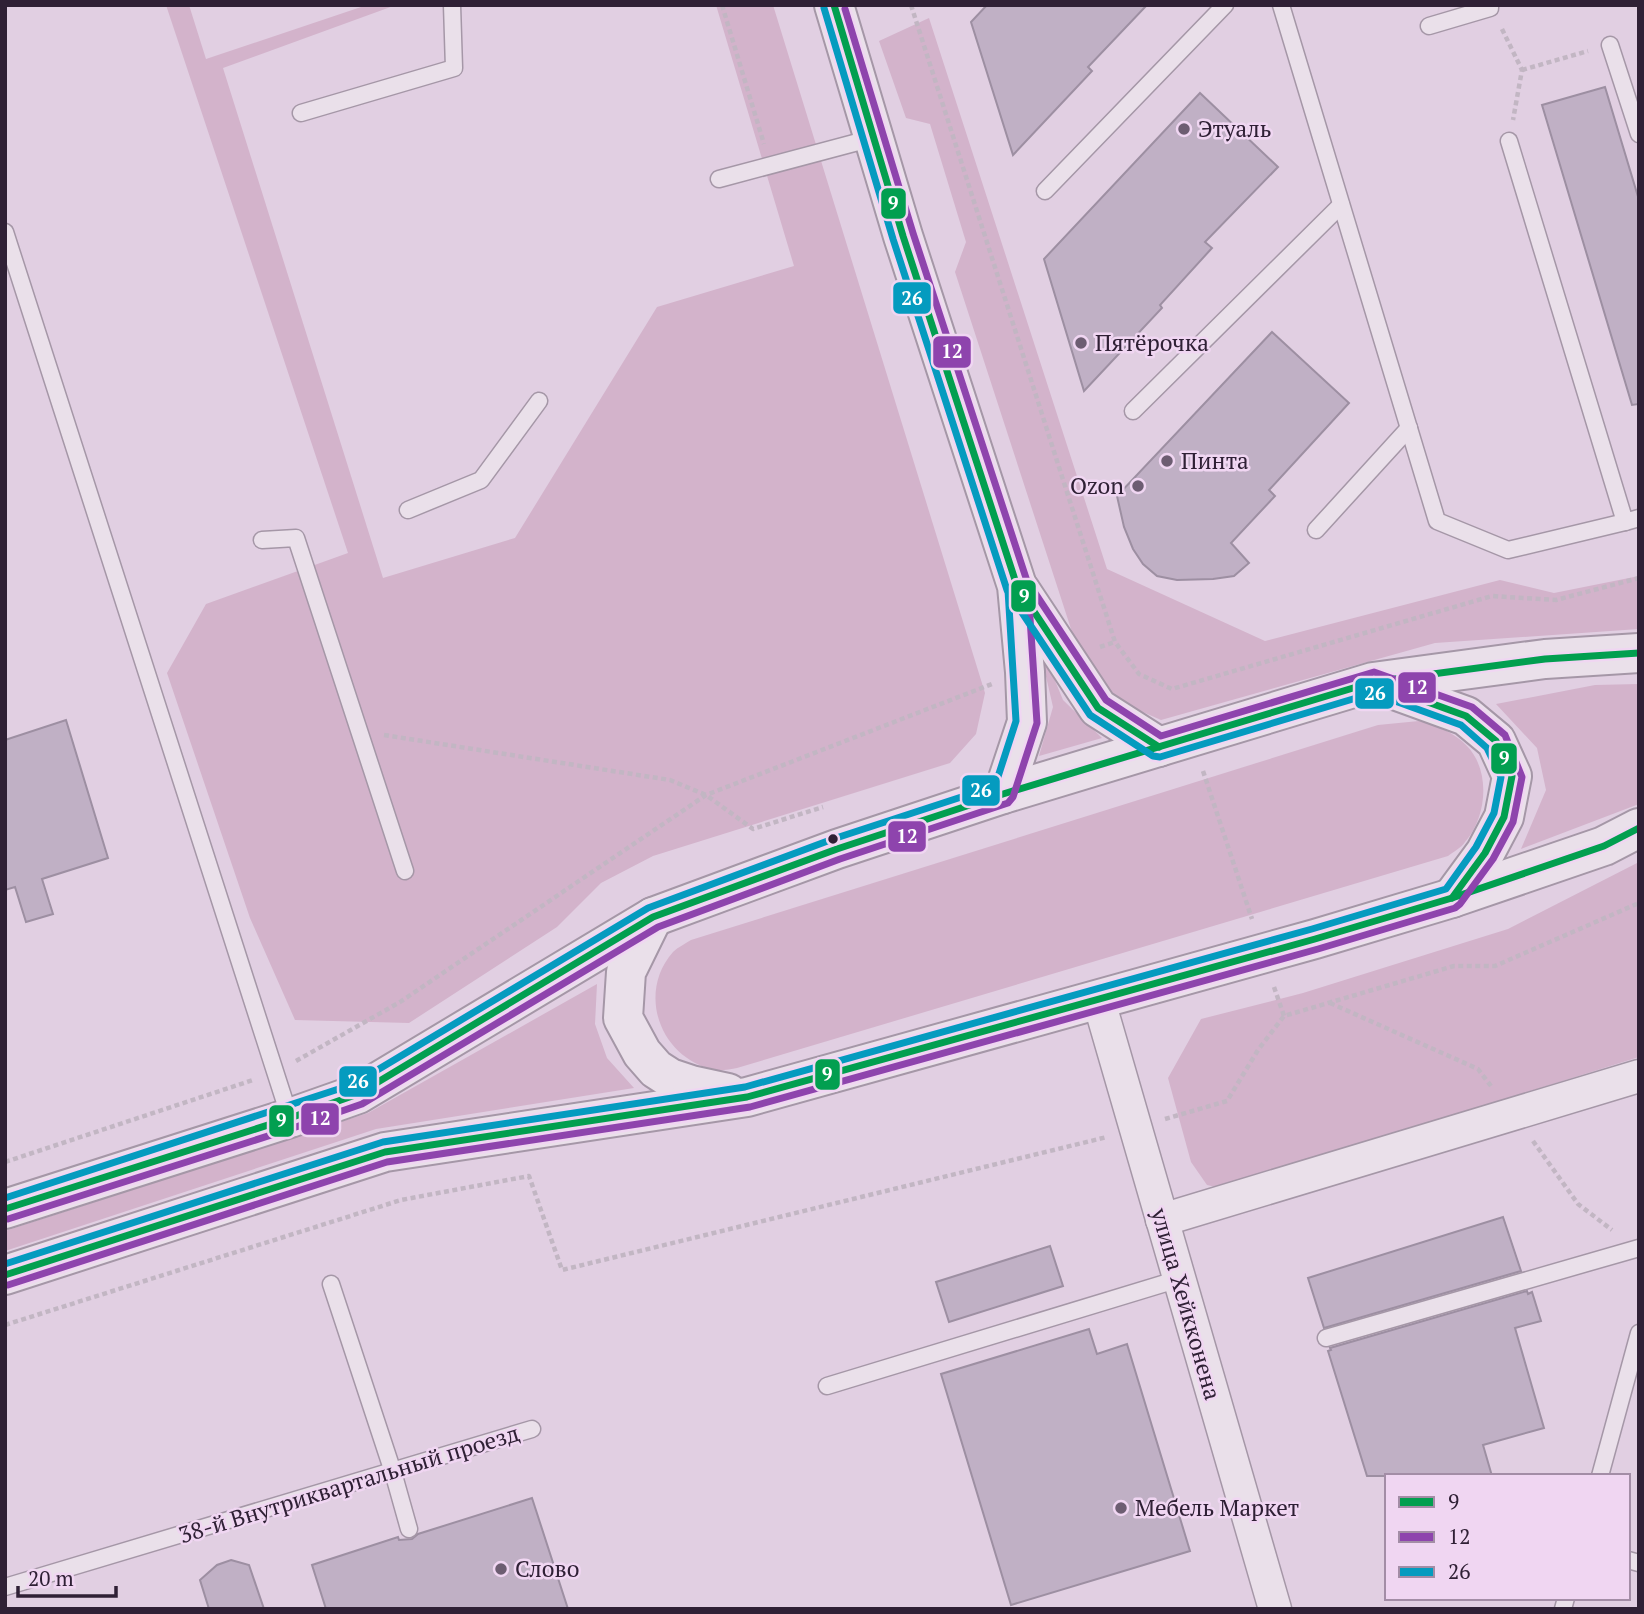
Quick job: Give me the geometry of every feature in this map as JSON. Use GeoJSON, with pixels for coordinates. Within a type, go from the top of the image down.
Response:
{"type":"FeatureCollection","features":[{"type":"Feature","properties":{"kind":"street"},"geometry":{"type":"LineString","coordinates":[[837,7],[903,236],[1017,586],[1027,722],[1003,794]]}},
{"type":"Feature","properties":{"kind":"street"},"geometry":{"type":"LineString","coordinates":[[1017,586],[1098,708],[1175,742]]}},
{"type":"Feature","properties":{"kind":"street"},"geometry":{"type":"LineString","coordinates":[[5,1209],[358,1094],[653,917],[837,849],[1003,794],[1373,682],[1545,659],[1639,653]]}},
{"type":"Feature","properties":{"kind":"street"},"geometry":{"type":"LineString","coordinates":[[1373,682],[1466,716],[1496,741],[1511,776],[1504,817],[1485,853],[1452,898]]}},
{"type":"Feature","properties":{"kind":"street"},"geometry":{"type":"LineString","coordinates":[[5,1275],[386,1152],[747,1097],[1452,898],[1604,846],[1639,828]]}},
{"type":"Feature","properties":{"kind":"street"},"geometry":{"type":"LineString","coordinates":[[653,917],[625,972],[622,1018],[656,1069],[670,1078],[747,1097]]}},
{"type":"Feature","properties":{"kind":"street","name":"улица Хейкконена"},"geometry":{"type":"LineString","coordinates":[[1098,998],[1275,1609]]}},
{"type":"Feature","properties":{"kind":"street"},"geometry":{"type":"LineString","coordinates":[[1162,1220],[1639,1076]]}},
{"type":"Feature","properties":{"kind":"lane"},"geometry":{"type":"LineString","coordinates":[[301,113],[454,68],[452,5]]}},
{"type":"Feature","properties":{"kind":"lane"},"geometry":{"type":"LineString","coordinates":[[1045,191],[1225,5]]}},
{"type":"Feature","properties":{"kind":"lane"},"geometry":{"type":"LineString","coordinates":[[1280,5],[1437,521],[1508,550],[1632,520],[1509,141]]}},
{"type":"Feature","properties":{"kind":"lane"},"geometry":{"type":"LineString","coordinates":[[1429,26],[1490,6]]}},
{"type":"Feature","properties":{"kind":"lane"},"geometry":{"type":"LineString","coordinates":[[1610,45],[1639,134]]}},
{"type":"Feature","properties":{"kind":"lane"},"geometry":{"type":"LineString","coordinates":[[719,179],[873,138]]}},
{"type":"Feature","properties":{"kind":"lane"},"geometry":{"type":"LineString","coordinates":[[1133,411],[1341,205]]}},
{"type":"Feature","properties":{"kind":"lane"},"geometry":{"type":"LineString","coordinates":[[5,232],[290,1118]]}},
{"type":"Feature","properties":{"kind":"lane"},"geometry":{"type":"LineString","coordinates":[[408,510],[481,480],[539,401]]}},
{"type":"Feature","properties":{"kind":"lane"},"geometry":{"type":"LineString","coordinates":[[1316,530],[1409,428]]}},
{"type":"Feature","properties":{"kind":"lane"},"geometry":{"type":"LineString","coordinates":[[262,540],[296,538],[405,871]]}},
{"type":"Feature","properties":{"kind":"lane"},"geometry":{"type":"LineString","coordinates":[[1326,1338],[1639,1248]]}},
{"type":"Feature","properties":{"kind":"lane"},"geometry":{"type":"LineString","coordinates":[[827,1386],[1179,1279]]}},
{"type":"Feature","properties":{"kind":"lane"},"geometry":{"type":"LineString","coordinates":[[331,1284],[410,1529]]}},
{"type":"Feature","properties":{"kind":"lane"},"geometry":{"type":"LineString","coordinates":[[1601,1474],[1639,1333]]}},
{"type":"Feature","properties":{"kind":"lane","name":"38-й Внутриквартальный проезд"},"geometry":{"type":"LineString","coordinates":[[5,1587],[532,1429]]}},
{"type":"Feature","properties":{"kind":"path"},"geometry":{"type":"LineString","coordinates":[[722,5],[770,165]]}},
{"type":"Feature","properties":{"kind":"path"},"geometry":{"type":"LineString","coordinates":[[911,5],[1115,642],[1139,674],[1172,689],[1492,596],[1556,600],[1639,578]]}},
{"type":"Feature","properties":{"kind":"path"},"geometry":{"type":"LineString","coordinates":[[1490,6],[1522,69],[1509,141]]}},
{"type":"Feature","properties":{"kind":"path"},"geometry":{"type":"LineString","coordinates":[[1522,69],[1610,45]]}},
{"type":"Feature","properties":{"kind":"path"},"geometry":{"type":"LineString","coordinates":[[1172,689],[1175,742],[1264,953],[1284,1016]]}},
{"type":"Feature","properties":{"kind":"path"},"geometry":{"type":"LineString","coordinates":[[5,1161],[274,1073],[401,1002],[706,795],[975,690]]}},
{"type":"Feature","properties":{"kind":"path"},"geometry":{"type":"LineString","coordinates":[[359,732],[670,780],[706,795],[753,829],[823,807]]}},
{"type":"Feature","properties":{"kind":"path"},"geometry":{"type":"LineString","coordinates":[[5,1325],[401,1200],[529,1176],[562,1270],[1092,1141],[1227,1101],[1258,1050],[1284,1016],[1454,966],[1495,966],[1639,903]]}},
{"type":"Feature","properties":{"kind":"shaded area"},"geometry":{"type":"Polygon","coordinates":[[[166,5],[189,5],[206,59],[367,5],[396,5],[223,68],[383,578],[515,538],[657,307],[794,266],[716,5],[773,5],[985,693],[976,734],[950,763],[653,856],[601,883],[557,927],[409,1023],[295,1020],[250,918],[167,673],[206,604],[348,553],[166,5]]]}},
{"type":"Feature","properties":{"kind":"shaded area"},"geometry":{"type":"Polygon","coordinates":[[[929,18],[1107,569],[1265,641],[1500,580],[1554,593],[1639,576],[1639,629],[1435,643],[1161,720],[1109,697],[1072,632],[955,272],[966,242],[930,124],[906,118],[879,41],[929,18]]]}},
{"type":"Feature","properties":{"kind":"shaded area"},"geometry":{"type":"Polygon","coordinates":[[[1037,637],[1063,700],[1102,738],[1039,756],[1053,707],[1037,637]]]}},
{"type":"Feature","properties":{"kind":"shaded area"},"geometry":{"type":"Polygon","coordinates":[[[1639,684],[1639,804],[1521,849],[1546,790],[1537,748],[1496,704],[1595,685],[1639,684]]]}},
{"type":"Feature","properties":{"kind":"shaded area"},"geometry":{"type":"Polygon","coordinates":[[[1419,721],[1445,730],[1462,741],[1475,756],[1483,781],[1482,807],[1478,820],[1463,844],[1448,856],[737,1068],[716,1070],[697,1064],[681,1053],[668,1039],[660,1023],[656,987],[662,969],[673,952],[691,940],[1378,725],[1419,721]]]}},
{"type":"Feature","properties":{"kind":"shaded area"},"geometry":{"type":"Polygon","coordinates":[[[1639,862],[1639,1057],[1220,1188],[1207,1185],[1191,1162],[1168,1078],[1201,1019],[1303,993],[1508,929],[1639,862]]]}},
{"type":"Feature","properties":{"kind":"shaded area"},"geometry":{"type":"Polygon","coordinates":[[[597,984],[595,1024],[607,1058],[634,1088],[376,1129],[5,1251],[5,1231],[368,1113],[597,984]]]}},
{"type":"Feature","properties":{"kind":"building"},"geometry":{"type":"Polygon","coordinates":[[[987,5],[1147,5],[1088,67],[1092,71],[1013,155],[971,22],[987,5]]]}},
{"type":"Feature","properties":{"kind":"building"},"geometry":{"type":"Polygon","coordinates":[[[1605,87],[1639,200],[1639,404],[1632,405],[1542,105],[1605,87]]]}},
{"type":"Feature","properties":{"kind":"building"},"geometry":{"type":"Polygon","coordinates":[[[1200,93],[1278,167],[1205,242],[1212,248],[1160,305],[1162,308],[1084,391],[1044,259],[1200,93]]]}},
{"type":"Feature","properties":{"kind":"building"},"geometry":{"type":"Polygon","coordinates":[[[1272,332],[1349,403],[1269,490],[1275,496],[1231,543],[1249,563],[1234,576],[1213,579],[1177,580],[1157,576],[1143,564],[1133,549],[1124,527],[1117,496],[1272,332]]]}},
{"type":"Feature","properties":{"kind":"building"},"geometry":{"type":"Polygon","coordinates":[[[66,720],[108,858],[42,879],[53,914],[26,922],[15,887],[5,890],[5,740],[66,720]]]}},
{"type":"Feature","properties":{"kind":"building"},"geometry":{"type":"Polygon","coordinates":[[[1503,1217],[1521,1271],[1324,1328],[1308,1278],[1503,1217]]]}},
{"type":"Feature","properties":{"kind":"building"},"geometry":{"type":"Polygon","coordinates":[[[1050,1246],[1063,1286],[949,1322],[936,1282],[1050,1246]]]}},
{"type":"Feature","properties":{"kind":"building"},"geometry":{"type":"Polygon","coordinates":[[[1527,1291],[1528,1294],[1532,1292],[1541,1321],[1515,1328],[1544,1428],[1483,1445],[1491,1474],[1367,1476],[1328,1351],[1330,1348],[1527,1291]]]}},
{"type":"Feature","properties":{"kind":"building"},"geometry":{"type":"Polygon","coordinates":[[[1089,1329],[1097,1354],[1127,1344],[1190,1551],[1011,1605],[941,1374],[1089,1329]]]}},
{"type":"Feature","properties":{"kind":"building"},"geometry":{"type":"Polygon","coordinates":[[[532,1498],[568,1609],[326,1609],[312,1565],[398,1537],[399,1540],[412,1539],[418,1534],[532,1498]]]}},
{"type":"Feature","properties":{"kind":"building"},"geometry":{"type":"Polygon","coordinates":[[[231,1560],[249,1565],[264,1609],[209,1609],[200,1580],[217,1565],[231,1560]]]}},
{"type":"Feature","properties":{"kind":"transit line","name":"9"},"geometry":{"type":"LineString","coordinates":[[834,5],[903,236],[1017,586],[1098,708],[1159,747]]}},
{"type":"Feature","properties":{"kind":"transit line","name":"26"},"geometry":{"type":"LineString","coordinates":[[5,1264],[383,1142],[745,1087],[1312,929],[1446,889],[1476,847],[1494,813],[1501,777],[1487,748],[1461,725],[1373,693],[1160,757],[1153,756],[1090,715],[1007,590],[893,239],[824,8]]}},
{"type":"Feature","properties":{"kind":"transit line","name":"12"},"geometry":{"type":"LineString","coordinates":[[8,1285],[387,1162],[750,1107],[1318,949],[1455,908],[1493,859],[1513,822],[1522,777],[1505,735],[1472,707],[1374,672],[1161,736],[1106,700],[1027,581],[913,233],[845,9]]}},
{"type":"Feature","properties":{"kind":"transit line","name":"12"},"geometry":{"type":"LineString","coordinates":[[8,1219],[362,1104],[658,927],[840,859],[1008,803],[1013,797],[1037,723],[1028,588]]}},
{"type":"Feature","properties":{"kind":"transit line","name":"26"},"geometry":{"type":"LineString","coordinates":[[5,1198],[354,1084],[648,908],[833,839],[995,786],[1016,721],[1008,590]]}},
{"type":"Feature","properties":{"kind":"transit line","name":"9"},"geometry":{"type":"LineString","coordinates":[[5,1209],[358,1094],[653,917],[837,849],[1003,794],[1373,682],[1545,659],[1639,653]]}},
{"type":"Feature","properties":{"kind":"transit line","name":"9"},"geometry":{"type":"LineString","coordinates":[[1373,682],[1466,716],[1496,741],[1512,776],[1504,817],[1485,853],[1452,898]]}},
{"type":"Feature","properties":{"kind":"transit line","name":"9"},"geometry":{"type":"LineString","coordinates":[[5,1275],[385,1152],[747,1097],[1315,939],[1452,898],[1604,846],[1639,828]]}},
{"type":"Feature","properties":{"kind":"place","name":"Этуаль"},"geometry":{"type":"Point","coordinates":[1184,129]}},
{"type":"Feature","properties":{"kind":"place","name":"Пятёрочка"},"geometry":{"type":"Point","coordinates":[1081,343]}},
{"type":"Feature","properties":{"kind":"place","name":"Пинта"},"geometry":{"type":"Point","coordinates":[1167,461]}},
{"type":"Feature","properties":{"kind":"place","name":"Ozon"},"geometry":{"type":"Point","coordinates":[1138,486]}},
{"type":"Feature","properties":{"kind":"place","name":"Мебель Маркет"},"geometry":{"type":"Point","coordinates":[1121,1508]}},
{"type":"Feature","properties":{"kind":"place","name":"Слово"},"geometry":{"type":"Point","coordinates":[501,1569]}}]}
